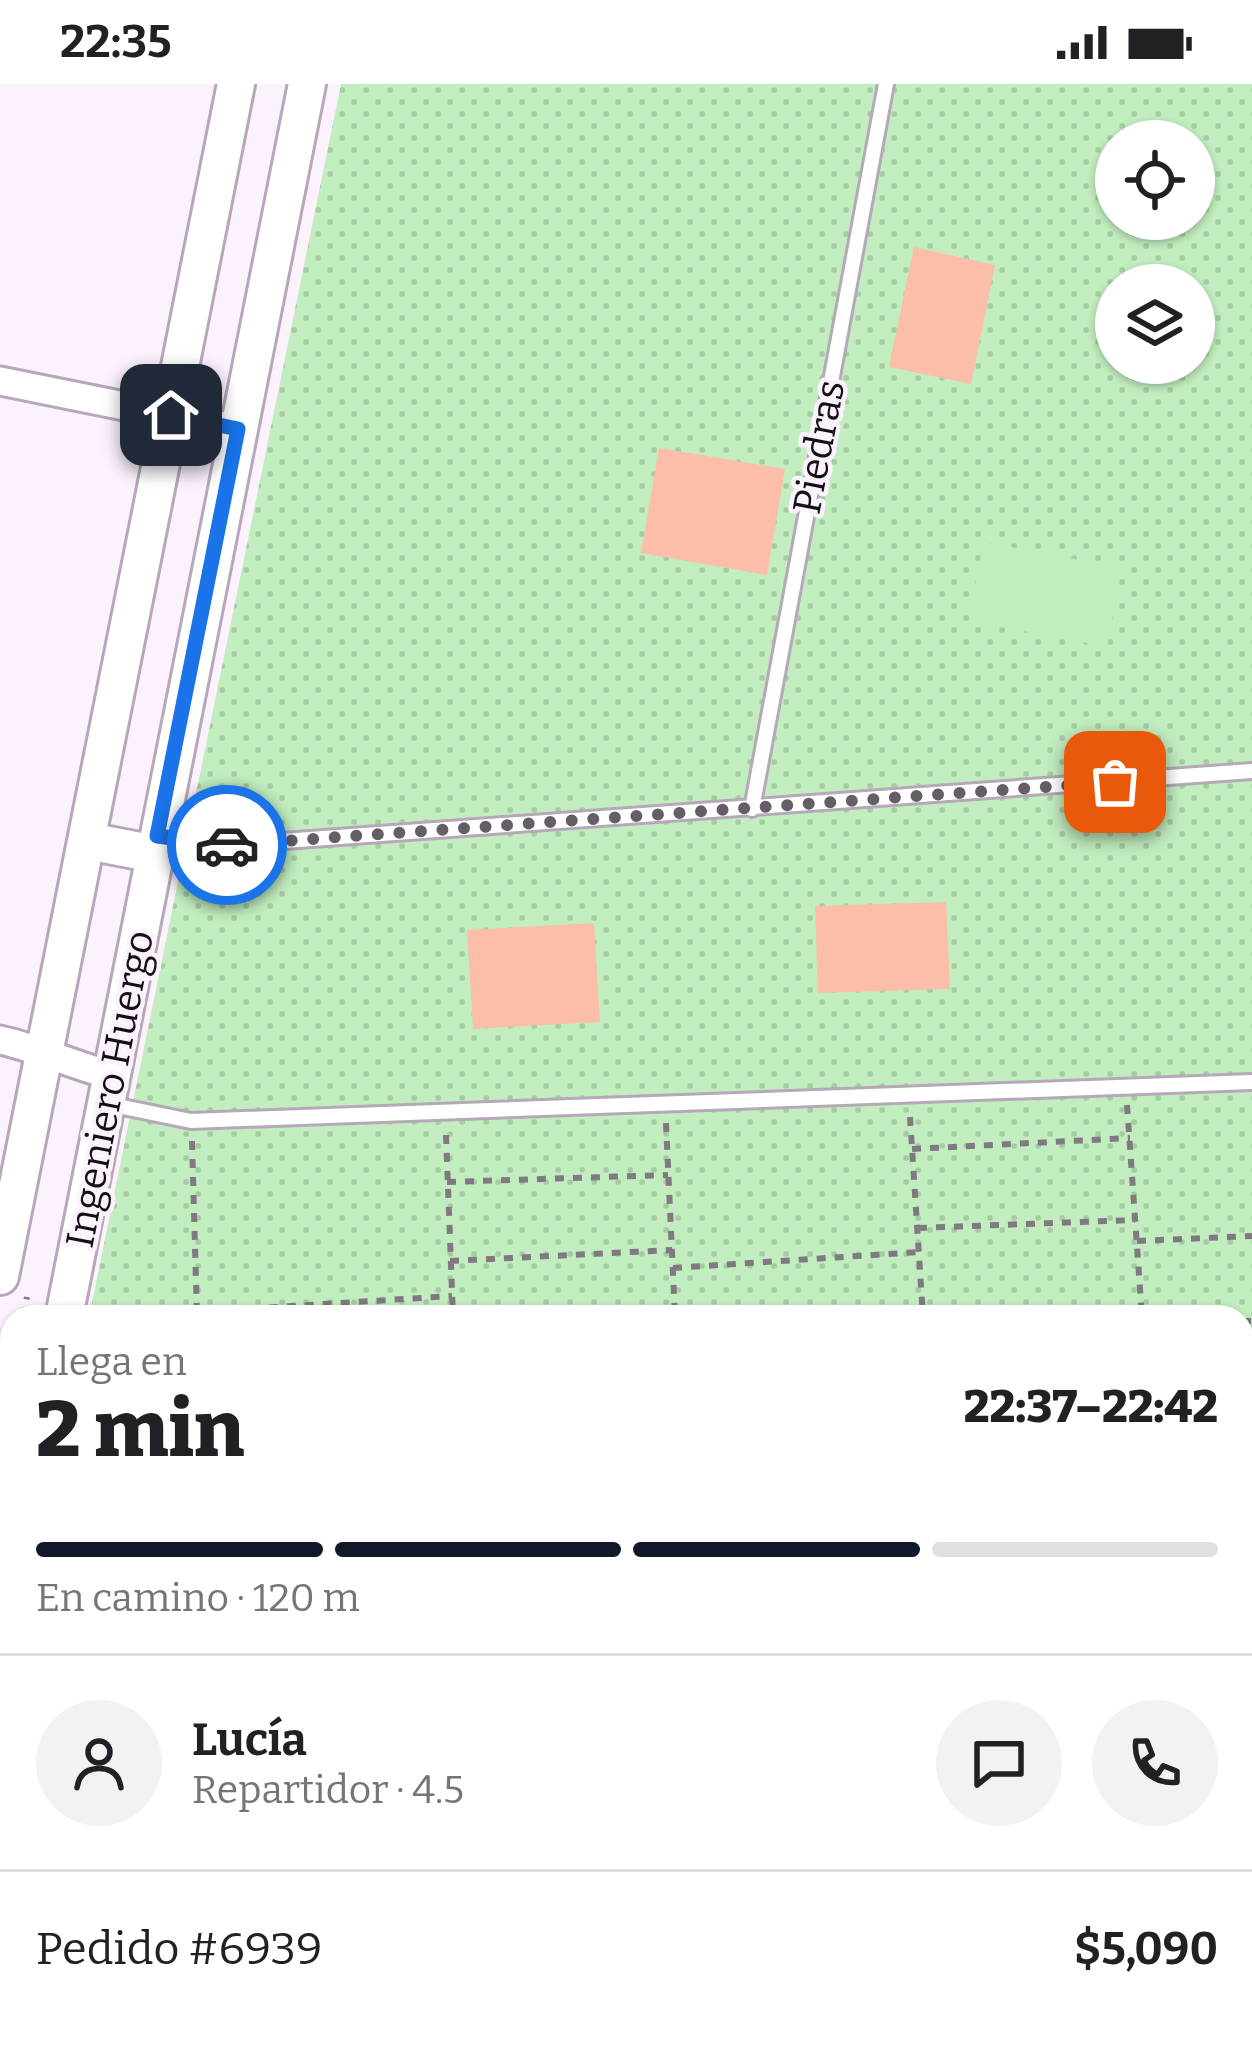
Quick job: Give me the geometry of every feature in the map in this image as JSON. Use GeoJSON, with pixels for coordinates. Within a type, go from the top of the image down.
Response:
{"type":"FeatureCollection","features":[{"type":"Feature","properties":{"kind":"street","name":"Ingeniero Huergo"},"geometry":{"type":"LineString","coordinates":[[0,1276],[236,84]]}},
{"type":"Feature","properties":{"kind":"street","name":"Ingeniero Huergo"},"geometry":{"type":"LineString","coordinates":[[66,1305],[307,84]]}},
{"type":"Feature","properties":{"kind":"street"},"geometry":{"type":"LineString","coordinates":[[0,381],[238,429]]}},
{"type":"Feature","properties":{"kind":"street"},"geometry":{"type":"LineString","coordinates":[[88,841],[156,845]]}},
{"type":"Feature","properties":{"kind":"street"},"geometry":{"type":"LineString","coordinates":[[0,1040],[48,1051],[111,1090]]}},
{"type":"Feature","properties":{"kind":"lane","name":"Piedras"},"geometry":{"type":"LineString","coordinates":[[752,809],[886,84]]}},
{"type":"Feature","properties":{"kind":"lane"},"geometry":{"type":"LineString","coordinates":[[156,845],[214,846],[1252,771]]}},
{"type":"Feature","properties":{"kind":"lane"},"geometry":{"type":"LineString","coordinates":[[111,1090],[191,1121],[1252,1082]]}},
{"type":"Feature","properties":{"kind":"path"},"geometry":{"type":"LineString","coordinates":[[1126,1087],[1141,1305]]}},
{"type":"Feature","properties":{"kind":"path"},"geometry":{"type":"LineString","coordinates":[[908,1095],[922,1305]]}},
{"type":"Feature","properties":{"kind":"path"},"geometry":{"type":"LineString","coordinates":[[665,1104],[675,1305]]}},
{"type":"Feature","properties":{"kind":"path"},"geometry":{"type":"LineString","coordinates":[[445,1112],[452,1305]]}},
{"type":"Feature","properties":{"kind":"path"},"geometry":{"type":"LineString","coordinates":[[191,1121],[197,1305]]}},
{"type":"Feature","properties":{"kind":"path"},"geometry":{"type":"LineString","coordinates":[[912,1149],[1130,1138]]}},
{"type":"Feature","properties":{"kind":"path"},"geometry":{"type":"LineString","coordinates":[[447,1182],[668,1175]]}},
{"type":"Feature","properties":{"kind":"path"},"geometry":{"type":"LineString","coordinates":[[918,1228],[1135,1220]]}},
{"type":"Feature","properties":{"kind":"path"},"geometry":{"type":"LineString","coordinates":[[1137,1241],[1252,1235]]}},
{"type":"Feature","properties":{"kind":"path"},"geometry":{"type":"LineString","coordinates":[[450,1261],[672,1250]]}},
{"type":"Feature","properties":{"kind":"path"},"geometry":{"type":"LineString","coordinates":[[673,1268],[919,1252]]}},
{"type":"Feature","properties":{"kind":"path"},"geometry":{"type":"LineString","coordinates":[[324,1305],[452,1296]]}},
{"type":"Feature","properties":{"kind":"green space"},"geometry":{"type":"Polygon","coordinates":[[[341,84],[1252,84],[1252,1305],[91,1305],[341,84]]]}},
{"type":"Feature","properties":{"kind":"green space"},"geometry":{"type":"Polygon","coordinates":[[[983,542],[1122,568],[1107,647],[969,621],[983,542]]]}},
{"type":"Feature","properties":{"kind":"building"},"geometry":{"type":"Polygon","coordinates":[[[914,247],[995,265],[971,384],[889,367],[914,247]]]}},
{"type":"Feature","properties":{"kind":"building"},"geometry":{"type":"Polygon","coordinates":[[[659,448],[785,469],[767,575],[641,553],[659,448]]]}},
{"type":"Feature","properties":{"kind":"building"},"geometry":{"type":"Polygon","coordinates":[[[946,902],[950,989],[818,993],[815,906],[946,902]]]}},
{"type":"Feature","properties":{"kind":"building"},"geometry":{"type":"Polygon","coordinates":[[[594,923],[600,1022],[473,1029],[467,930],[594,923]]]}},
{"type":"Feature","properties":{"kind":"way so far"},"geometry":{"type":"LineString","coordinates":[[227,845],[1115,782]]}},
{"type":"Feature","properties":{"kind":"route"},"geometry":{"type":"LineString","coordinates":[[171,415],[238,429],[157,836],[227,845]]}}]}
